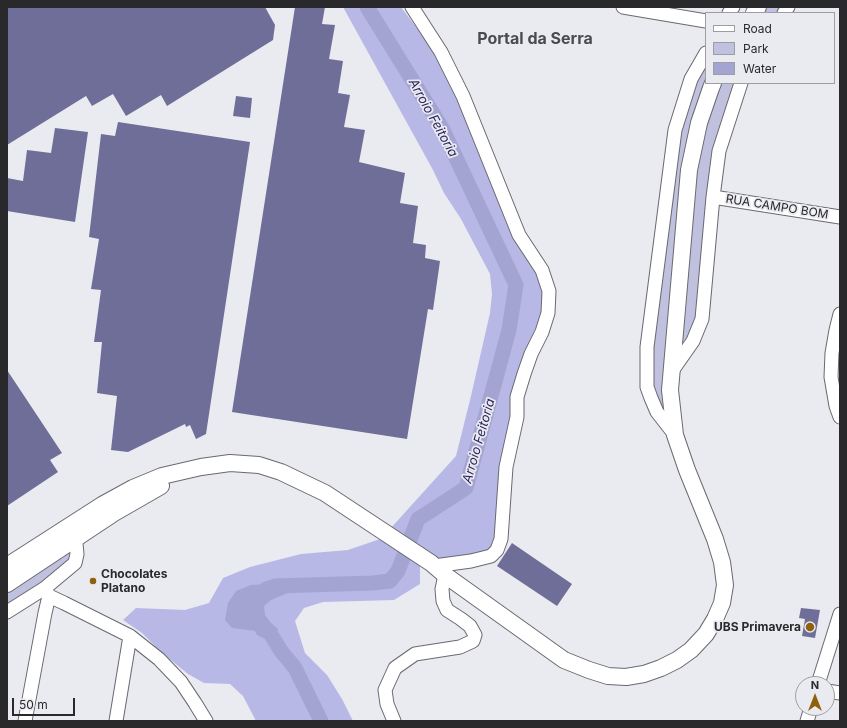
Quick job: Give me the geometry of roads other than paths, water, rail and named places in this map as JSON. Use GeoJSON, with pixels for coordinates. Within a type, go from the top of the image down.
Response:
{"type":"FeatureCollection","features":[{"type":"Feature","properties":{"kind":"main road"},"geometry":{"type":"LineString","coordinates":[[7,566],[102,505],[133,488],[162,476],[201,467],[230,463],[258,465],[281,472],[325,493],[388,533],[564,660],[608,676],[626,677],[650,672],[677,660],[691,650],[706,634],[722,603],[725,585],[722,562],[715,539],[687,470],[676,435],[670,390],[689,170],[699,122],[712,84]]}},
{"type":"Feature","properties":{"kind":"main road"},"geometry":{"type":"LineString","coordinates":[[7,584],[114,513],[156,488],[201,467]]}},
{"type":"Feature","properties":{"kind":"street"},"geometry":{"type":"LineString","coordinates":[[394,721],[387,704],[385,690],[395,668],[415,654],[460,647],[474,641],[475,635],[470,626],[447,610],[443,601],[437,568],[491,556],[497,550],[501,539],[506,468],[517,417],[516,397],[531,354],[542,332],[548,313],[549,291],[542,270],[519,235],[463,96],[441,52],[412,7]]}},
{"type":"Feature","properties":{"kind":"street"},"geometry":{"type":"LineString","coordinates":[[622,7],[641,8],[705,21]]}},
{"type":"Feature","properties":{"kind":"street"},"geometry":{"type":"LineString","coordinates":[[676,435],[657,412],[647,387],[647,347],[675,130],[691,80],[705,54]]}},
{"type":"Feature","properties":{"kind":"street"},"geometry":{"type":"LineString","coordinates":[[672,371],[693,341],[702,319],[713,197],[719,151],[740,84]]}},
{"type":"Feature","properties":{"kind":"street","name":"RUA CAMPO BOM"},"geometry":{"type":"LineString","coordinates":[[713,197],[840,217]]}},
{"type":"Feature","properties":{"kind":"street"},"geometry":{"type":"LineString","coordinates":[[840,314],[832,353],[831,377],[836,406],[840,417]]}},
{"type":"Feature","properties":{"kind":"street"},"geometry":{"type":"LineString","coordinates":[[7,612],[47,592],[75,563],[77,560],[77,554],[75,540]]}},
{"type":"Feature","properties":{"kind":"street"},"geometry":{"type":"LineString","coordinates":[[47,592],[64,603],[130,636],[159,659],[181,682],[206,721]]}},
{"type":"Feature","properties":{"kind":"street"},"geometry":{"type":"LineString","coordinates":[[25,721],[45,613],[47,592]]}},
{"type":"Feature","properties":{"kind":"street"},"geometry":{"type":"LineString","coordinates":[[821,676],[840,616]]}},
{"type":"Feature","properties":{"kind":"street"},"geometry":{"type":"LineString","coordinates":[[116,721],[130,636]]}},
{"type":"Feature","properties":{"kind":"water"},"geometry":{"type":"Polygon","coordinates":[[[269,584],[290,586],[295,590],[271,600],[264,606],[265,615],[278,629],[277,643],[270,633],[232,628],[225,620],[228,603],[236,591],[251,585],[269,584]]]}},
{"type":"Feature","properties":{"kind":"waterway","name":"Arroio Feitoria"},"geometry":{"type":"LineString","coordinates":[[266,589],[275,586],[373,583],[390,581],[398,571],[418,519],[466,488],[509,330],[516,285],[442,128],[367,7]]}},
{"type":"Feature","properties":{"kind":"waterway","name":"Arroio Feitoria"},"geometry":{"type":"LineString","coordinates":[[262,629],[270,633],[281,651],[295,668],[321,721]]}},
{"type":"Feature","properties":{"kind":"place","name":"Chocolates Platano"},"geometry":{"type":"Point","coordinates":[93,581]}},
{"type":"Feature","properties":{"kind":"place","name":"UBS Primavera"},"geometry":{"type":"Point","coordinates":[810,627]}},
{"type":"Feature","properties":{"kind":"district","name":"Portal da Serra"},"geometry":{"type":"Point","coordinates":[535,39]}}]}
